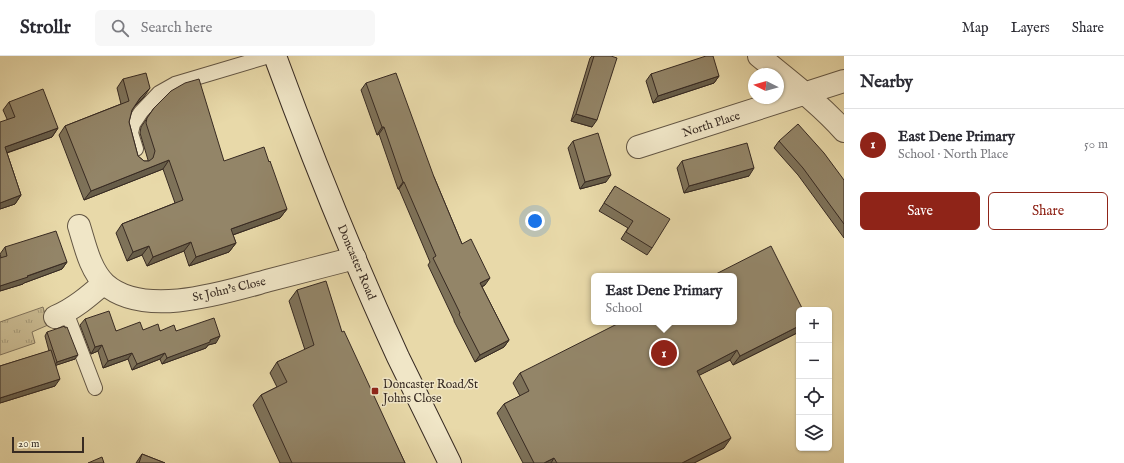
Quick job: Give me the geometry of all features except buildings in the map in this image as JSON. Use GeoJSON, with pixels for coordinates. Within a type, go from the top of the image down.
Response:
{"type":"FeatureCollection","features":[{"type":"Feature","properties":{"kind":"street","name":"Doncaster Road"},"geometry":{"type":"LineString","coordinates":[[275,56],[298,118],[355,258],[398,356],[450,463]]}},
{"type":"Feature","properties":{"kind":"street"},"geometry":{"type":"LineString","coordinates":[[759,56],[806,94],[844,131]]}},
{"type":"Feature","properties":{"kind":"street","name":"North Place"},"geometry":{"type":"LineString","coordinates":[[638,147],[844,81]]}},
{"type":"Feature","properties":{"kind":"street","name":"St John's Close"},"geometry":{"type":"LineString","coordinates":[[79,226],[95,269],[104,283],[116,292],[130,297],[150,300],[175,301],[207,296],[355,258]]}},
{"type":"Feature","properties":{"kind":"street"},"geometry":{"type":"LineString","coordinates":[[61,314],[104,283]]}},
{"type":"Feature","properties":{"kind":"lane"},"geometry":{"type":"LineString","coordinates":[[140,162],[131,133],[133,124],[141,112],[159,94],[175,84],[269,56]]}},
{"type":"Feature","properties":{"kind":"lane"},"geometry":{"type":"LineString","coordinates":[[61,314],[95,388]]}},
{"type":"Feature","properties":{"kind":"green space"},"geometry":{"type":"Polygon","coordinates":[[[43,307],[48,325],[32,332],[35,343],[0,355],[0,322],[43,307]]]}},
{"type":"Feature","properties":{"kind":"place","name":"East Dene Primary"},"geometry":{"type":"Point","coordinates":[664,353]}},
{"type":"Feature","properties":{"kind":"place","name":"Doncaster Road/St Johns Close"},"geometry":{"type":"Point","coordinates":[375,391]}}]}
